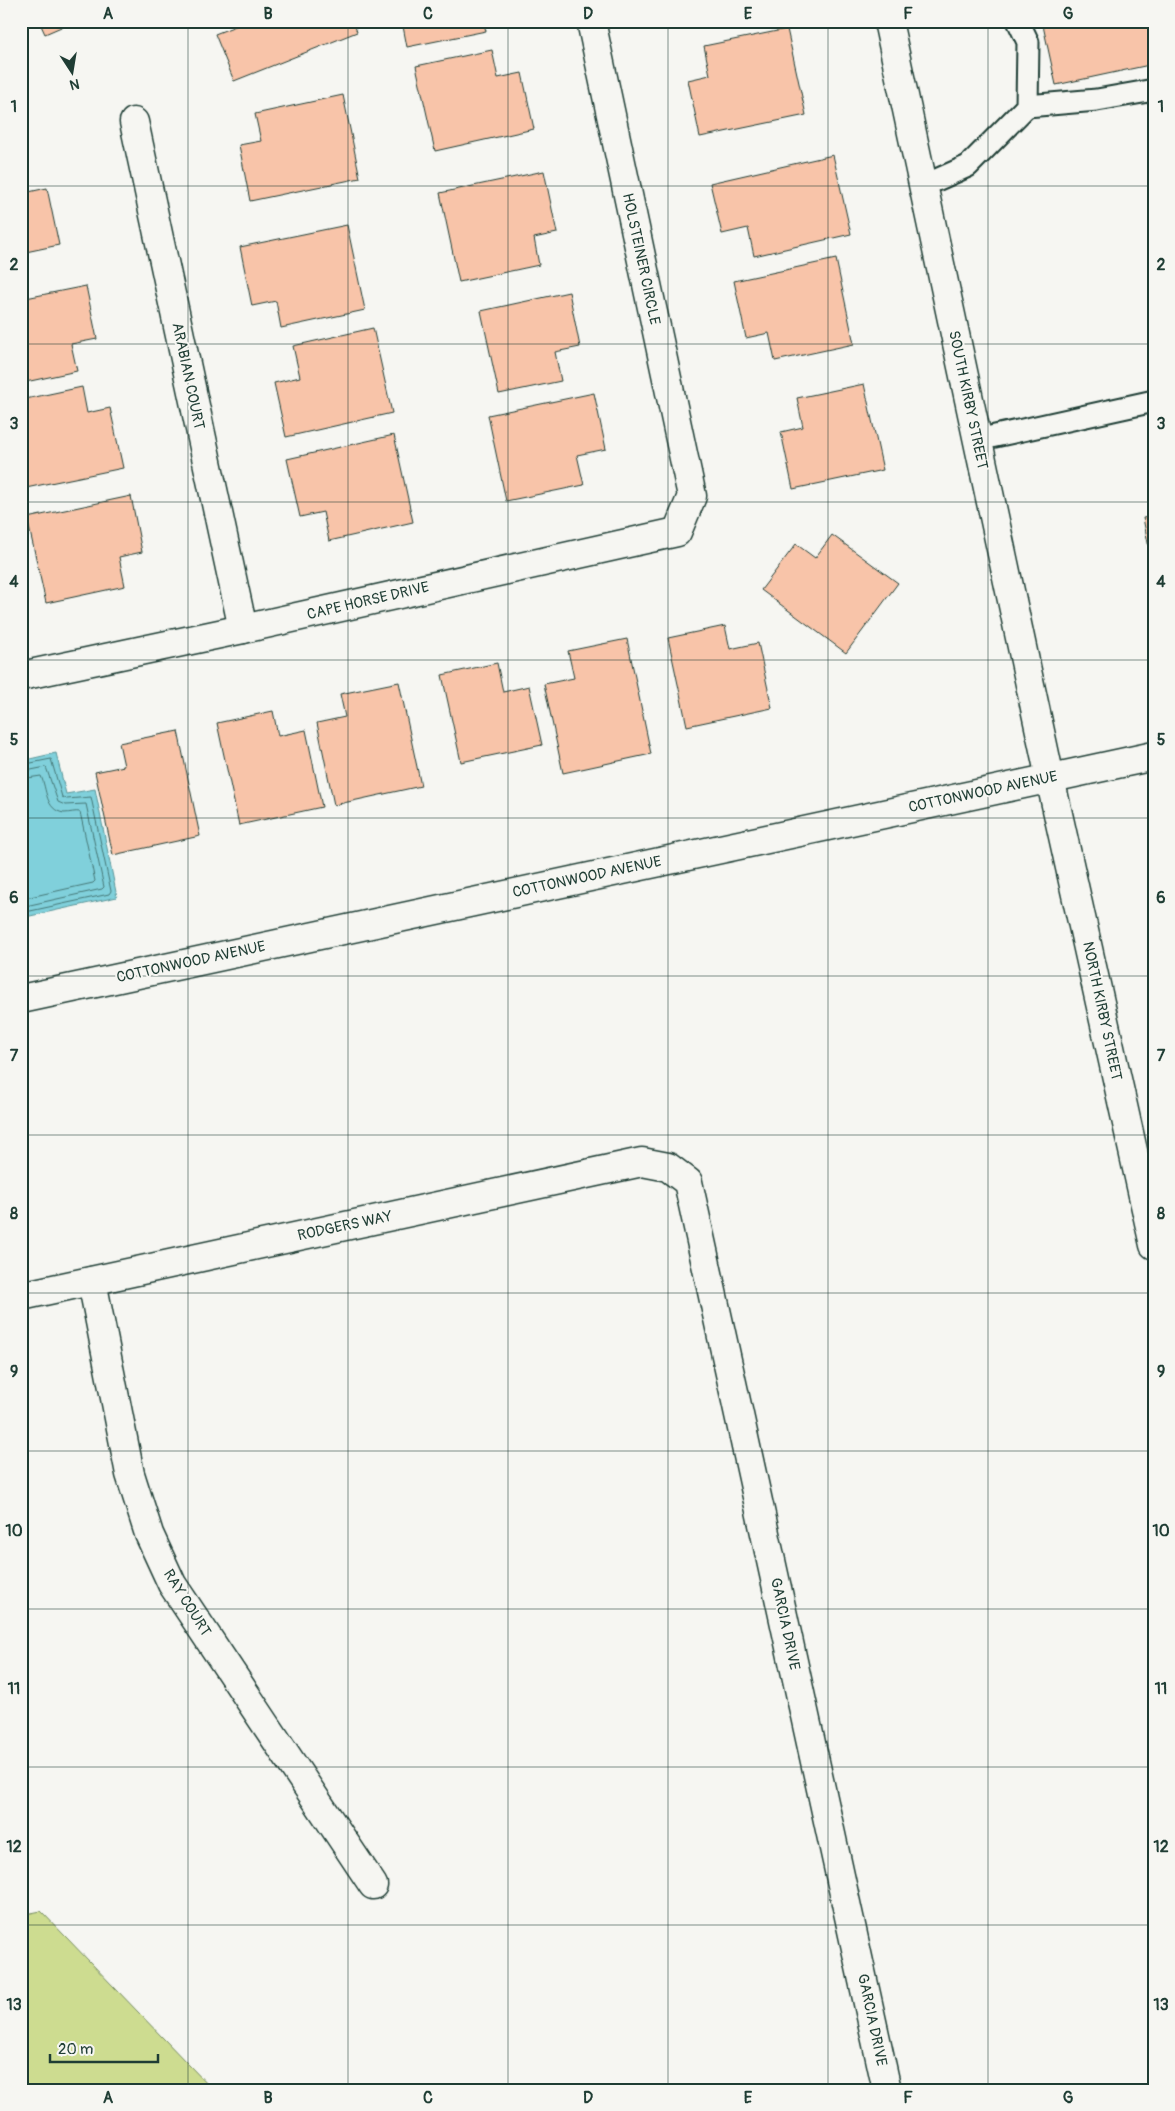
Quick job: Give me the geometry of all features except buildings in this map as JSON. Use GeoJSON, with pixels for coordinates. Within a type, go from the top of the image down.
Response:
{"type":"FeatureCollection","features":[{"type":"Feature","properties":{"kind":"street","name":"HOLSTEINER CIRCLE"},"geometry":{"type":"LineString","coordinates":[[591,21],[692,496]]}},
{"type":"Feature","properties":{"kind":"street","name":"SOUTH KIRBY STREET"},"geometry":{"type":"LineString","coordinates":[[888,21],[1050,778]]}},
{"type":"Feature","properties":{"kind":"street","name":"ARABIAN COURT"},"geometry":{"type":"LineString","coordinates":[[134,122],[243,630]]}},
{"type":"Feature","properties":{"kind":"street","name":"CAPE HORSE DRIVE"},"geometry":{"type":"LineString","coordinates":[[21,676],[243,630],[678,532],[692,496]]}},
{"type":"Feature","properties":{"kind":"street","name":"COTTONWOOD AVENUE"},"geometry":{"type":"LineString","coordinates":[[21,999],[1154,756]]}},
{"type":"Feature","properties":{"kind":"street","name":"NORTH KIRBY STREET"},"geometry":{"type":"LineString","coordinates":[[1050,778],[1154,1245]]}},
{"type":"Feature","properties":{"kind":"street","name":"RODGERS WAY"},"geometry":{"type":"LineString","coordinates":[[21,1296],[642,1162],[668,1167]]}},
{"type":"Feature","properties":{"kind":"street","name":"GARCIA DRIVE"},"geometry":{"type":"LineString","coordinates":[[668,1167],[688,1182],[887,2090]]}},
{"type":"Feature","properties":{"kind":"street","name":"RAY COURT"},"geometry":{"type":"LineString","coordinates":[[92,1281],[130,1474],[153,1542],[172,1584],[374,1885]]}},
{"type":"Feature","properties":{"kind":"lane"},"geometry":{"type":"LineString","coordinates":[[1018,21],[1028,42],[1027,106]]}},
{"type":"Feature","properties":{"kind":"lane"},"geometry":{"type":"LineString","coordinates":[[923,186],[968,166],[1027,106],[1097,100],[1154,90]]}},
{"type":"Feature","properties":{"kind":"lane"},"geometry":{"type":"LineString","coordinates":[[977,440],[1154,401]]}},
{"type":"Feature","properties":{"kind":"green space"},"geometry":{"type":"Polygon","coordinates":[[[41,1911],[213,2090],[21,2090],[21,1915],[41,1911]]]}},
{"type":"Feature","properties":{"kind":"water"},"geometry":{"type":"Polygon","coordinates":[[[56,753],[66,794],[95,789],[117,897],[21,918],[21,761],[56,753]]]}}]}
